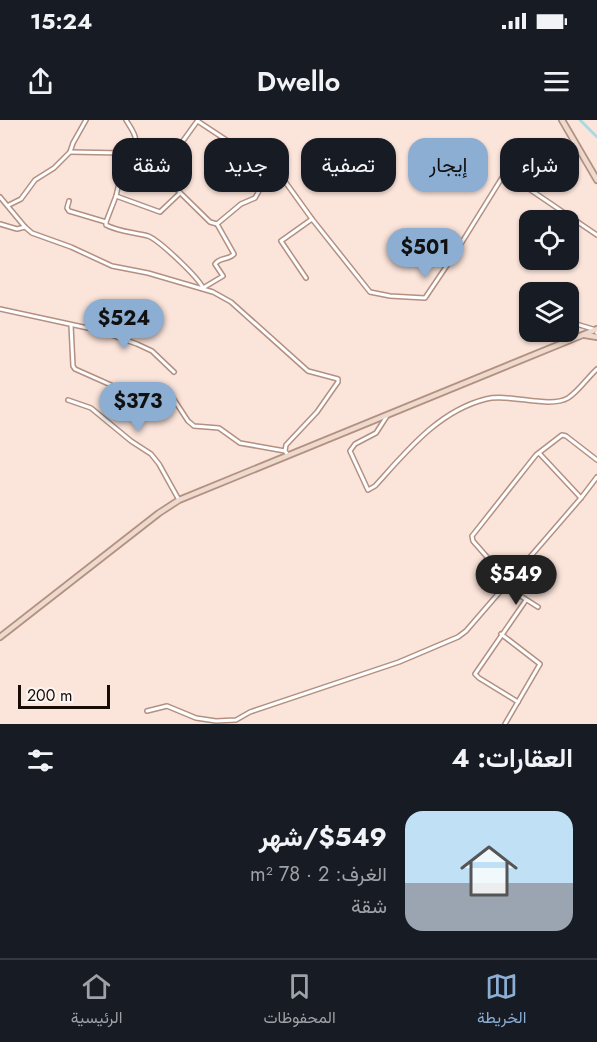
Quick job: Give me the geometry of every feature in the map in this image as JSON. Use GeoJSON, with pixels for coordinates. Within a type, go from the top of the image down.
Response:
{"type":"FeatureCollection","features":[{"type":"Feature","properties":{"kind":"main road"},"geometry":{"type":"LineString","coordinates":[[562,120],[597,180]]}},
{"type":"Feature","properties":{"kind":"main road"},"geometry":{"type":"LineString","coordinates":[[0,637],[159,513],[179,500],[286,453],[583,335],[597,332]]}},
{"type":"Feature","properties":{"kind":"street"},"geometry":{"type":"LineString","coordinates":[[8,205],[21,199],[35,180],[54,168],[70,152],[86,120]]}},
{"type":"Feature","properties":{"kind":"street"},"geometry":{"type":"LineString","coordinates":[[126,120],[136,138]]}},
{"type":"Feature","properties":{"kind":"street"},"geometry":{"type":"LineString","coordinates":[[186,138],[198,121],[224,138]]}},
{"type":"Feature","properties":{"kind":"street"},"geometry":{"type":"LineString","coordinates":[[70,152],[112,153]]}},
{"type":"Feature","properties":{"kind":"street"},"geometry":{"type":"LineString","coordinates":[[289,187],[370,292],[377,295],[417,298],[427,296],[505,174],[510,175],[597,235]]}},
{"type":"Feature","properties":{"kind":"street"},"geometry":{"type":"LineString","coordinates":[[106,222],[117,192]]}},
{"type":"Feature","properties":{"kind":"street"},"geometry":{"type":"LineString","coordinates":[[116,196],[160,212],[180,193],[210,222],[217,224],[241,204],[255,198],[258,192]]}},
{"type":"Feature","properties":{"kind":"street"},"geometry":{"type":"LineString","coordinates":[[0,197],[32,233],[65,244],[112,266],[203,288],[231,302],[308,371],[338,379],[338,382],[306,425],[286,445],[286,453],[240,443],[219,428],[194,426],[188,421],[173,398],[129,393],[75,369],[71,325]]}},
{"type":"Feature","properties":{"kind":"street"},"geometry":{"type":"LineString","coordinates":[[69,201],[69,211],[106,222],[106,225],[114,229],[155,239],[193,274],[203,288]]}},
{"type":"Feature","properties":{"kind":"street"},"geometry":{"type":"LineString","coordinates":[[306,278],[282,241],[312,219]]}},
{"type":"Feature","properties":{"kind":"street"},"geometry":{"type":"LineString","coordinates":[[0,224],[17,229],[25,227]]}},
{"type":"Feature","properties":{"kind":"street"},"geometry":{"type":"LineString","coordinates":[[203,288],[223,276],[215,264],[234,254],[217,224]]}},
{"type":"Feature","properties":{"kind":"street"},"geometry":{"type":"LineString","coordinates":[[0,309],[96,330],[150,349],[174,372]]}},
{"type":"Feature","properties":{"kind":"street"},"geometry":{"type":"LineString","coordinates":[[579,325],[597,332]]}},
{"type":"Feature","properties":{"kind":"street"},"geometry":{"type":"LineString","coordinates":[[388,414],[380,429],[355,444],[350,451],[368,490],[375,486],[429,430],[459,410],[480,401],[497,398],[560,402],[572,396],[597,369]]}},
{"type":"Feature","properties":{"kind":"street"},"geometry":{"type":"LineString","coordinates":[[68,400],[91,408],[131,441],[151,454],[179,500]]}},
{"type":"Feature","properties":{"kind":"street"},"geometry":{"type":"LineString","coordinates":[[509,582],[473,541],[472,536],[540,453],[564,435],[597,460]]}},
{"type":"Feature","properties":{"kind":"street"},"geometry":{"type":"LineString","coordinates":[[540,453],[581,498]]}},
{"type":"Feature","properties":{"kind":"street"},"geometry":{"type":"LineString","coordinates":[[147,711],[167,706],[207,720],[236,720],[250,712],[399,662],[458,637],[509,582],[597,477]]}},
{"type":"Feature","properties":{"kind":"street"},"geometry":{"type":"LineString","coordinates":[[505,586],[538,607]]}},
{"type":"Feature","properties":{"kind":"street"},"geometry":{"type":"LineString","coordinates":[[518,702],[475,674],[526,600]]}},
{"type":"Feature","properties":{"kind":"street"},"geometry":{"type":"LineString","coordinates":[[501,634],[540,664],[505,724]]}},
{"type":"Feature","properties":{"kind":"waterway"},"geometry":{"type":"LineString","coordinates":[[580,120],[597,137]]}}]}
